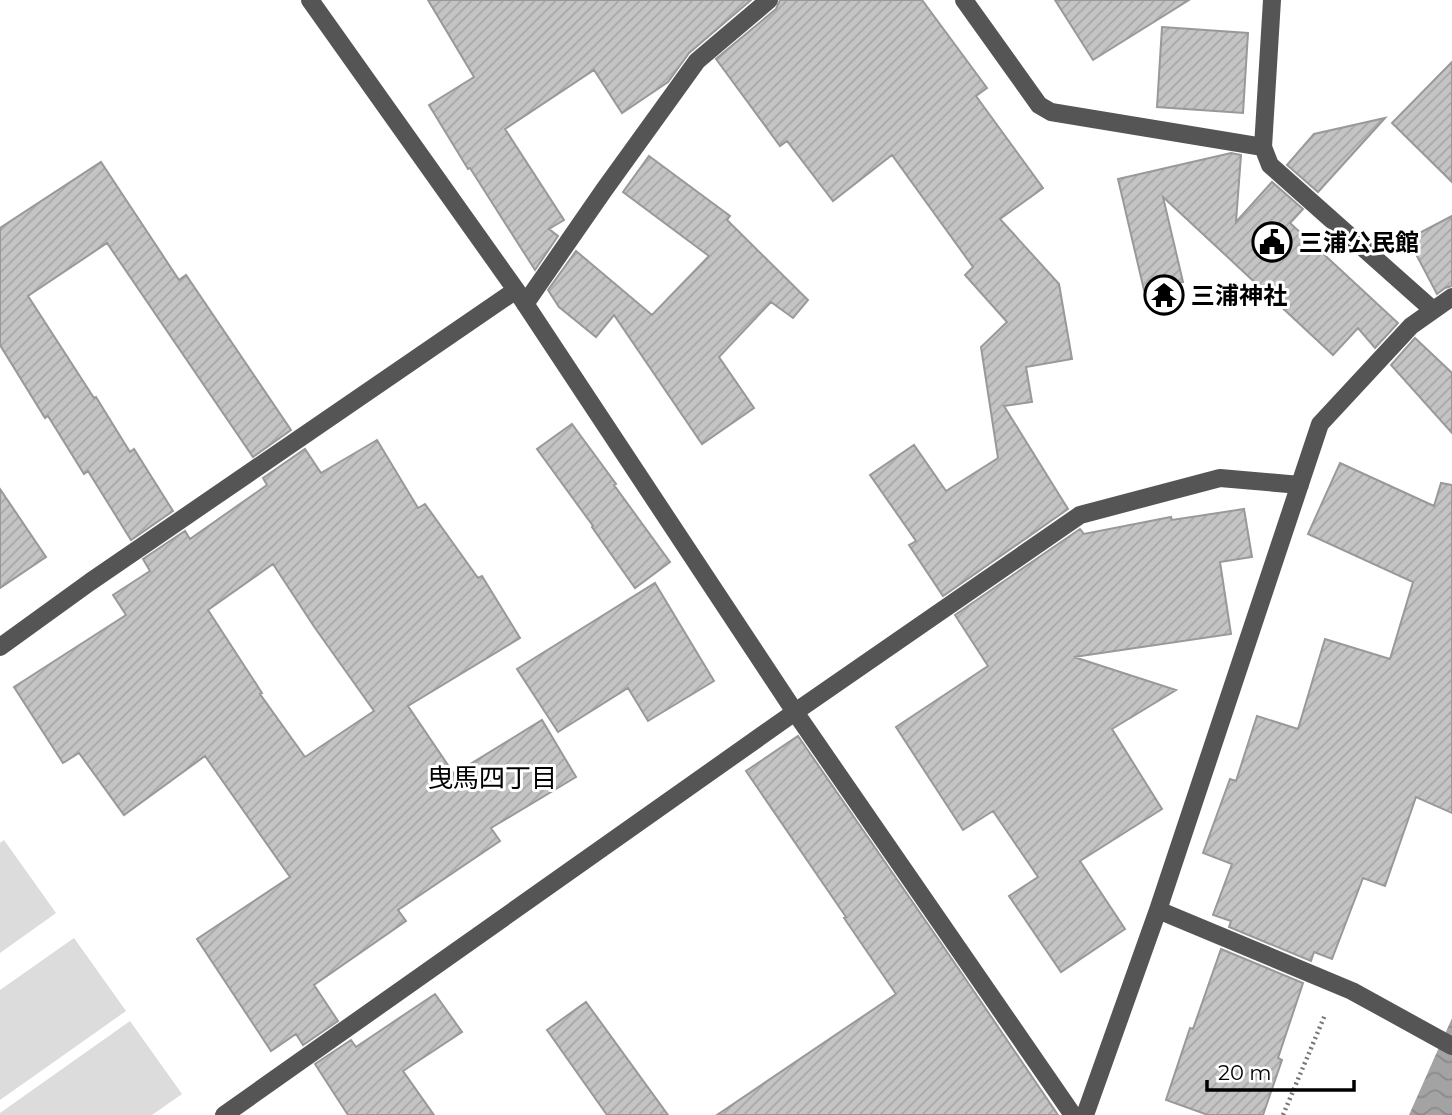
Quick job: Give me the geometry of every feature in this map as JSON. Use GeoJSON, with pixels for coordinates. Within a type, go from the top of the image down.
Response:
{"type":"FeatureCollection","features":[{"type":"Feature","properties":{"kind":"street"},"geometry":{"type":"LineString","coordinates":[[310,0],[520,297],[795,712],[1073,1115]]}},
{"type":"Feature","properties":{"kind":"street"},"geometry":{"type":"LineString","coordinates":[[0,646],[101,574],[520,297],[604,190],[697,61],[769,0]]}},
{"type":"Feature","properties":{"kind":"street"},"geometry":{"type":"LineString","coordinates":[[964,0],[1039,105],[1051,111],[1263,147]]}},
{"type":"Feature","properties":{"kind":"street"},"geometry":{"type":"LineString","coordinates":[[1272,0],[1263,147],[1270,165],[1433,310]]}},
{"type":"Feature","properties":{"kind":"street"},"geometry":{"type":"LineString","coordinates":[[1085,1115],[1158,911],[1320,424],[1411,326],[1452,298]]}},
{"type":"Feature","properties":{"kind":"street"},"geometry":{"type":"LineString","coordinates":[[224,1115],[795,712],[1080,515],[1220,478],[1300,485]]}},
{"type":"Feature","properties":{"kind":"street"},"geometry":{"type":"LineString","coordinates":[[1158,911],[1345,988],[1452,1046]]}},
{"type":"Feature","properties":{"kind":"path"},"geometry":{"type":"LineString","coordinates":[[1283,1115],[1345,988]]}},
{"type":"Feature","properties":{"kind":"shaded area"},"geometry":{"type":"Polygon","coordinates":[[[4,840],[56,913],[0,953],[0,843],[4,840]]]}},
{"type":"Feature","properties":{"kind":"shaded area"},"geometry":{"type":"Polygon","coordinates":[[[74,938],[126,1011],[0,1100],[0,990],[74,938]]]}},
{"type":"Feature","properties":{"kind":"shaded area"},"geometry":{"type":"Polygon","coordinates":[[[130,1021],[182,1094],[152,1115],[0,1115],[0,1113],[130,1021]]]}},
{"type":"Feature","properties":{"kind":"water"},"geometry":{"type":"Polygon","coordinates":[[[1452,1018],[1452,1115],[1409,1115],[1452,1018]]]}},
{"type":"Feature","properties":{"kind":"building"},"geometry":{"type":"Polygon","coordinates":[[[428,0],[751,0],[689,53],[668,82],[622,113],[594,70],[505,129],[564,220],[549,229],[558,236],[535,270],[429,105],[474,77],[428,0]]]}},
{"type":"Feature","properties":{"kind":"building"},"geometry":{"type":"Polygon","coordinates":[[[780,0],[922,0],[987,88],[976,96],[1043,188],[1000,219],[1059,284],[1072,359],[1026,367],[1032,402],[1004,406],[1068,509],[943,596],[909,545],[916,541],[870,475],[914,445],[946,491],[998,458],[981,347],[1007,322],[965,275],[973,267],[892,155],[833,201],[787,141],[780,146],[716,59],[776,9],[780,0]]]}},
{"type":"Feature","properties":{"kind":"building"},"geometry":{"type":"Polygon","coordinates":[[[1055,0],[1189,0],[1093,60],[1055,0]]]}},
{"type":"Feature","properties":{"kind":"building"},"geometry":{"type":"Polygon","coordinates":[[[1162,27],[1248,33],[1243,113],[1157,107],[1162,27]]]}},
{"type":"Feature","properties":{"kind":"building"},"geometry":{"type":"Polygon","coordinates":[[[1452,62],[1452,182],[1392,123],[1452,62]]]}},
{"type":"Feature","properties":{"kind":"building"},"geometry":{"type":"Polygon","coordinates":[[[1385,118],[1318,192],[1287,165],[1314,134],[1385,118]]]}},
{"type":"Feature","properties":{"kind":"building"},"geometry":{"type":"Polygon","coordinates":[[[1231,153],[1241,155],[1236,222],[1272,182],[1303,209],[1290,223],[1398,323],[1375,348],[1358,328],[1333,355],[1163,197],[1183,282],[1144,290],[1118,179],[1231,153]]]}},
{"type":"Feature","properties":{"kind":"building"},"geometry":{"type":"Polygon","coordinates":[[[649,156],[730,216],[727,220],[808,300],[793,318],[771,302],[719,357],[754,408],[702,444],[614,315],[596,337],[559,307],[548,290],[576,251],[652,315],[709,256],[623,192],[649,156]]]}},
{"type":"Feature","properties":{"kind":"building"},"geometry":{"type":"Polygon","coordinates":[[[101,162],[179,280],[186,275],[291,430],[253,457],[107,243],[28,296],[130,452],[134,449],[173,511],[131,540],[88,471],[84,474],[48,416],[45,418],[0,345],[0,228],[101,162]]]}},
{"type":"Feature","properties":{"kind":"building"},"geometry":{"type":"Polygon","coordinates":[[[1452,216],[1452,286],[1437,294],[1408,239],[1452,216]]]}},
{"type":"Feature","properties":{"kind":"building"},"geometry":{"type":"Polygon","coordinates":[[[1415,338],[1452,373],[1452,433],[1391,365],[1415,338]]]}},
{"type":"Feature","properties":{"kind":"building"},"geometry":{"type":"Polygon","coordinates":[[[572,424],[670,562],[635,588],[537,449],[572,424]]]}},
{"type":"Feature","properties":{"kind":"building"},"geometry":{"type":"Polygon","coordinates":[[[377,440],[418,508],[425,504],[478,578],[482,576],[520,638],[408,706],[454,774],[542,720],[576,777],[491,828],[500,841],[398,910],[406,921],[314,985],[338,1021],[303,1045],[296,1034],[271,1051],[197,939],[290,877],[205,756],[124,815],[79,753],[63,763],[14,687],[126,615],[113,595],[150,571],[143,559],[185,531],[190,539],[267,485],[263,478],[305,449],[321,473],[377,440]],[[273,564],[208,610],[262,693],[260,694],[305,757],[374,711],[273,564]]]}},
{"type":"Feature","properties":{"kind":"building"},"geometry":{"type":"Polygon","coordinates":[[[1340,463],[1434,506],[1441,483],[1452,485],[1452,813],[1416,797],[1385,886],[1363,878],[1332,959],[1314,952],[1311,961],[1229,927],[1231,921],[1213,915],[1232,864],[1203,853],[1230,779],[1236,781],[1257,716],[1298,729],[1325,639],[1390,659],[1413,582],[1308,534],[1340,463]]]}},
{"type":"Feature","properties":{"kind":"building"},"geometry":{"type":"Polygon","coordinates":[[[0,489],[46,557],[0,588],[0,489]]]}},
{"type":"Feature","properties":{"kind":"building"},"geometry":{"type":"Polygon","coordinates":[[[1244,509],[1252,557],[1220,562],[1231,634],[1074,657],[1176,690],[1112,729],[1162,809],[1080,861],[1125,929],[1061,972],[1009,896],[1038,877],[993,811],[963,830],[896,727],[988,666],[955,615],[1080,529],[1084,534],[1171,517],[1172,520],[1244,509]]]}},
{"type":"Feature","properties":{"kind":"building"},"geometry":{"type":"Polygon","coordinates":[[[655,583],[714,681],[648,721],[628,688],[558,732],[517,669],[655,583]]]}},
{"type":"Feature","properties":{"kind":"building"},"geometry":{"type":"Polygon","coordinates":[[[798,736],[1058,1115],[717,1115],[896,994],[746,771],[798,736]]]}},
{"type":"Feature","properties":{"kind":"building"},"geometry":{"type":"Polygon","coordinates":[[[1221,949],[1303,983],[1278,1058],[1282,1060],[1263,1115],[1208,1115],[1166,1100],[1221,949]]]}},
{"type":"Feature","properties":{"kind":"building"},"geometry":{"type":"Polygon","coordinates":[[[435,994],[462,1032],[403,1071],[434,1115],[348,1115],[315,1064],[351,1040],[356,1047],[435,994]]]}},
{"type":"Feature","properties":{"kind":"building"},"geometry":{"type":"Polygon","coordinates":[[[586,1002],[668,1115],[607,1115],[547,1030],[586,1002]]]}},
{"type":"Feature","properties":{"kind":"place","name":"三浦公民館"},"geometry":{"type":"Point","coordinates":[1272,242]}},
{"type":"Feature","properties":{"kind":"place","name":"三浦神社"},"geometry":{"type":"Point","coordinates":[1164,295]}},
{"type":"Feature","properties":{"kind":"district","name":"曳馬四丁目"},"geometry":{"type":"Point","coordinates":[492,778]}}]}
